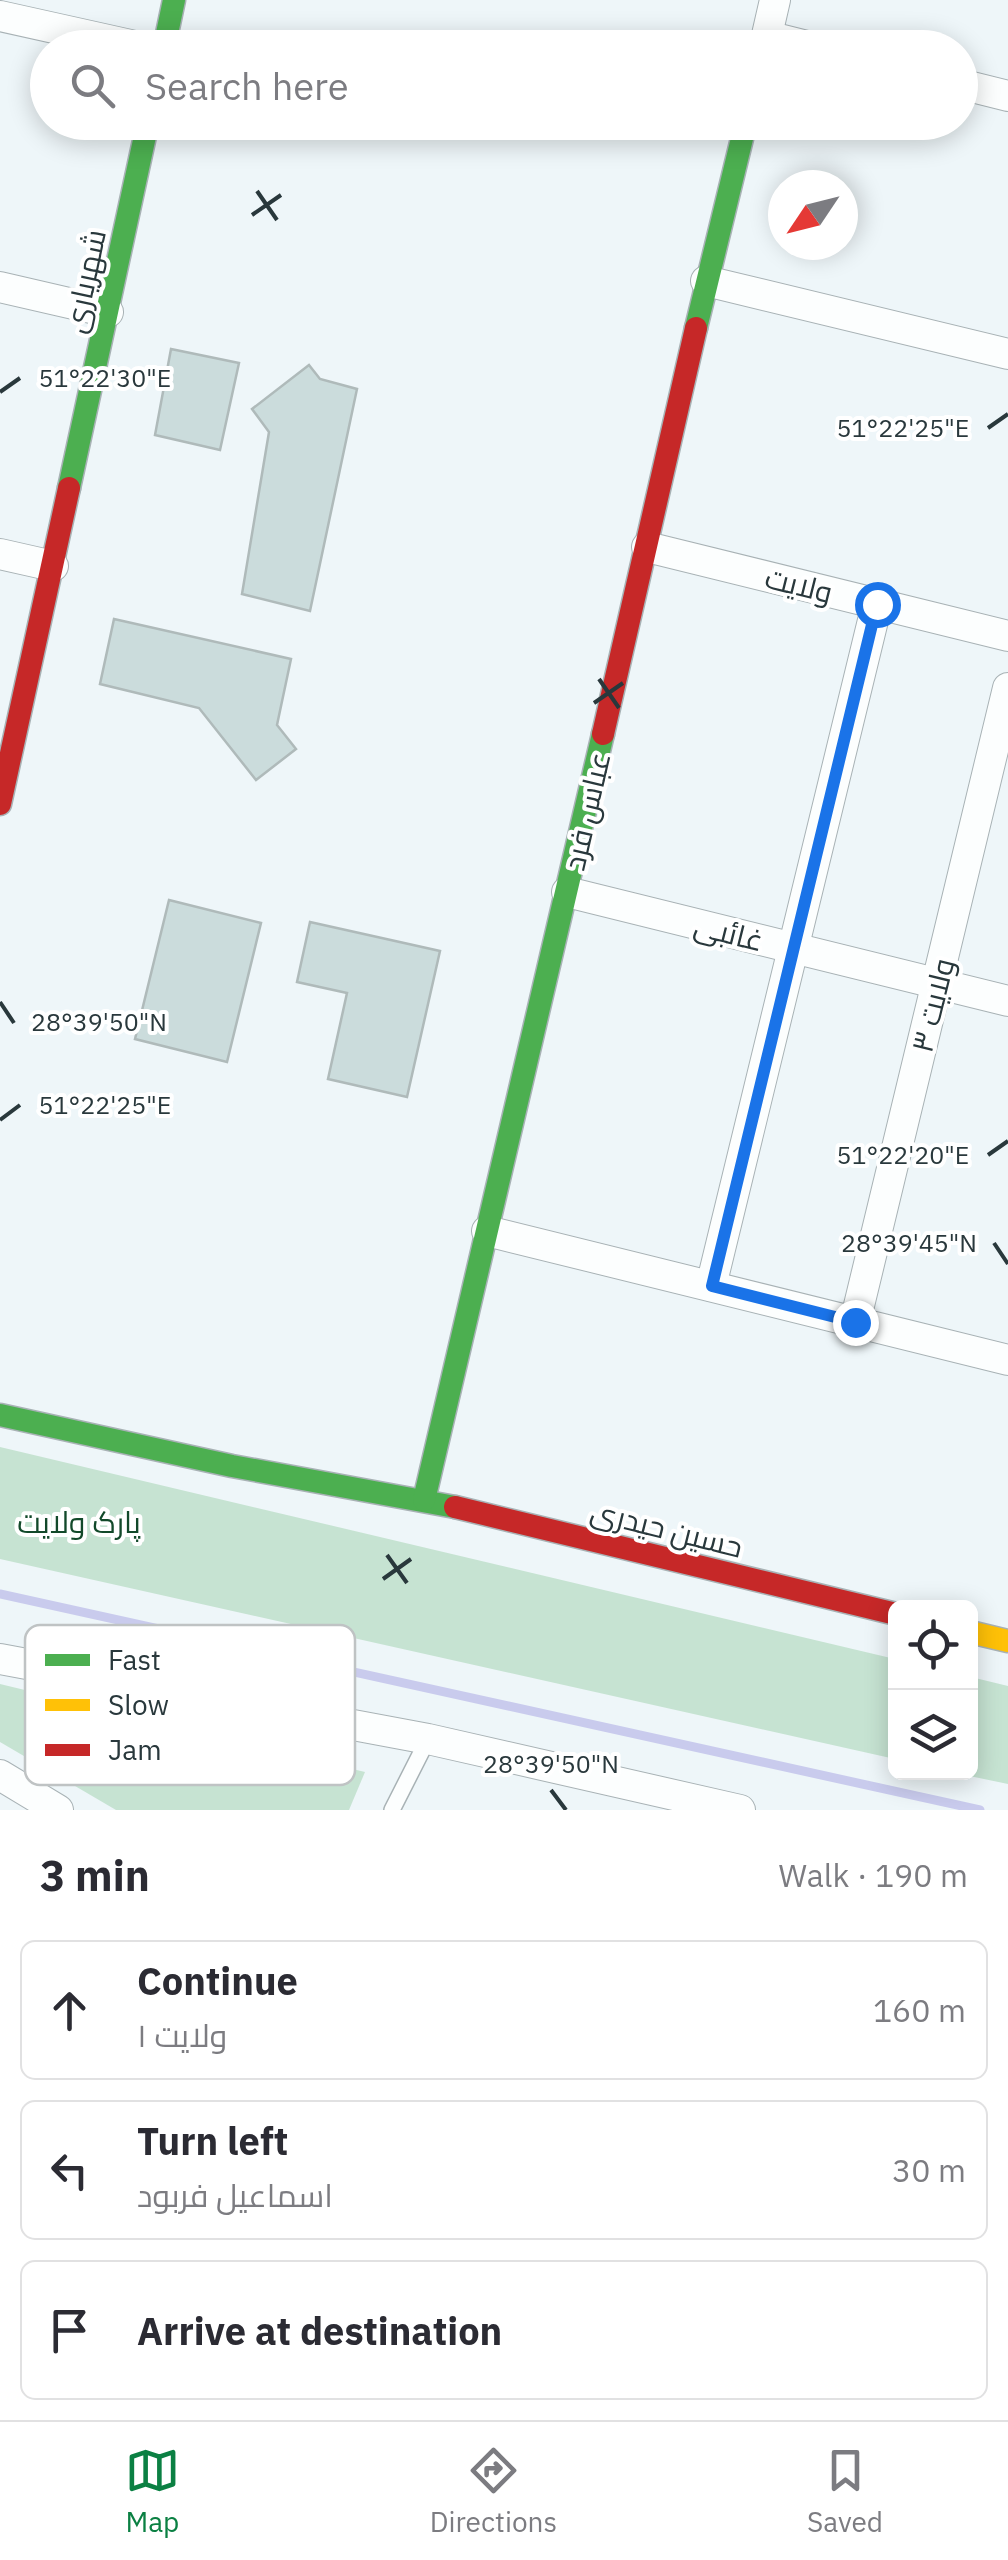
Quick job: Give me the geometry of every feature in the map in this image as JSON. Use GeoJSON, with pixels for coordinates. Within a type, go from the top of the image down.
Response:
{"type":"FeatureCollection","features":[{"type":"Feature","properties":{"kind":"street"},"geometry":{"type":"LineString","coordinates":[[168,30],[174,0]]}},
{"type":"Feature","properties":{"kind":"street"},"geometry":{"type":"LineString","coordinates":[[769,30],[775,0]]}},
{"type":"Feature","properties":{"kind":"street"},"geometry":{"type":"LineString","coordinates":[[0,16],[63,30]]}},
{"type":"Feature","properties":{"kind":"street"},"geometry":{"type":"LineString","coordinates":[[978,88],[1008,96]]}},
{"type":"Feature","properties":{"kind":"street","name":"شهریاری"},"geometry":{"type":"LineString","coordinates":[[0,804],[144,140]]}},
{"type":"Feature","properties":{"kind":"street","name":"عباس فرد"},"geometry":{"type":"LineString","coordinates":[[424,1500],[741,140]]}},
{"type":"Feature","properties":{"kind":"street"},"geometry":{"type":"LineString","coordinates":[[706,281],[1008,354]]}},
{"type":"Feature","properties":{"kind":"street"},"geometry":{"type":"LineString","coordinates":[[0,287],[108,312]]}},
{"type":"Feature","properties":{"kind":"street","name":"ولایت"},"geometry":{"type":"LineString","coordinates":[[647,547],[1008,636]]}},
{"type":"Feature","properties":{"kind":"street"},"geometry":{"type":"LineString","coordinates":[[0,554],[52,566]]}},
{"type":"Feature","properties":{"kind":"street"},"geometry":{"type":"LineString","coordinates":[[712,1286],[877,604]]}},
{"type":"Feature","properties":{"kind":"street","name":"ولایت ۳"},"geometry":{"type":"LineString","coordinates":[[855,1322],[1008,688]]}},
{"type":"Feature","properties":{"kind":"street","name":"غائبی"},"geometry":{"type":"LineString","coordinates":[[567,892],[1008,1001]]}},
{"type":"Feature","properties":{"kind":"street"},"geometry":{"type":"LineString","coordinates":[[487,1231],[855,1322],[1006,1352]]}},
{"type":"Feature","properties":{"kind":"street","name":"حسین حیدری"},"geometry":{"type":"LineString","coordinates":[[0,1414],[232,1466],[424,1500],[888,1612]]}},
{"type":"Feature","properties":{"kind":"street"},"geometry":{"type":"LineString","coordinates":[[978,1634],[1008,1641]]}},
{"type":"Feature","properties":{"kind":"street"},"geometry":{"type":"LineString","coordinates":[[0,1659],[25,1664]]}},
{"type":"Feature","properties":{"kind":"street"},"geometry":{"type":"LineString","coordinates":[[355,1725],[740,1810]]}},
{"type":"Feature","properties":{"kind":"street"},"geometry":{"type":"LineString","coordinates":[[0,1775],[58,1810]]}},
{"type":"Feature","properties":{"kind":"lane"},"geometry":{"type":"LineString","coordinates":[[392,1810],[428,1738]]}},
{"type":"Feature","properties":{"kind":"green space","name":"پارک ولایت"},"geometry":{"type":"Polygon","coordinates":[[[0,1447],[888,1657],[888,1757],[355,1638],[355,1625],[295,1625],[0,1559],[0,1447]]]}},
{"type":"Feature","properties":{"kind":"green space"},"geometry":{"type":"Polygon","coordinates":[[[978,1679],[1008,1686],[1008,1784],[978,1778],[978,1679]]]}},
{"type":"Feature","properties":{"kind":"green space"},"geometry":{"type":"Polygon","coordinates":[[[0,1684],[25,1690],[25,1757],[0,1742],[0,1684]]]}},
{"type":"Feature","properties":{"kind":"green space"},"geometry":{"type":"Polygon","coordinates":[[[355,1770],[365,1772],[349,1810],[116,1810],[73,1785],[355,1785],[355,1770]]]}},
{"type":"Feature","properties":{"kind":"building"},"geometry":{"type":"Polygon","coordinates":[[[171,349],[239,363],[220,450],[155,435],[171,349]]]}},
{"type":"Feature","properties":{"kind":"building"},"geometry":{"type":"Polygon","coordinates":[[[309,365],[320,379],[357,389],[310,611],[242,594],[269,432],[252,409],[309,365]]]}},
{"type":"Feature","properties":{"kind":"building"},"geometry":{"type":"Polygon","coordinates":[[[114,619],[291,659],[277,725],[296,749],[256,780],[199,708],[100,684],[114,619]]]}},
{"type":"Feature","properties":{"kind":"building"},"geometry":{"type":"Polygon","coordinates":[[[169,900],[261,923],[227,1062],[135,1039],[169,900]]]}},
{"type":"Feature","properties":{"kind":"building"},"geometry":{"type":"Polygon","coordinates":[[[310,922],[440,951],[407,1097],[328,1079],[347,993],[297,982],[310,922]]]}},
{"type":"Feature","properties":{"kind":"waterway"},"geometry":{"type":"LineString","coordinates":[[0,1594],[141,1625]]}},
{"type":"Feature","properties":{"kind":"waterway"},"geometry":{"type":"LineString","coordinates":[[355,1672],[980,1810]]}},
{"type":"Feature","properties":{"kind":"traffic: fast"},"geometry":{"type":"LineString","coordinates":[[168,30],[174,0]]}},
{"type":"Feature","properties":{"kind":"traffic: fast"},"geometry":{"type":"LineString","coordinates":[[69,488],[144,140]]}},
{"type":"Feature","properties":{"kind":"traffic: fast"},"geometry":{"type":"LineString","coordinates":[[696,328],[742,140]]}},
{"type":"Feature","properties":{"kind":"traffic: fast"},"geometry":{"type":"LineString","coordinates":[[424,1500],[603,734]]}},
{"type":"Feature","properties":{"kind":"traffic: fast"},"geometry":{"type":"LineString","coordinates":[[0,1415],[232,1466],[455,1507]]}},
{"type":"Feature","properties":{"kind":"traffic: slow"},"geometry":{"type":"LineString","coordinates":[[978,1634],[1008,1641]]}},
{"type":"Feature","properties":{"kind":"traffic: jam"},"geometry":{"type":"LineString","coordinates":[[603,734],[696,328]]}},
{"type":"Feature","properties":{"kind":"traffic: jam"},"geometry":{"type":"LineString","coordinates":[[0,804],[69,488]]}},
{"type":"Feature","properties":{"kind":"traffic: jam"},"geometry":{"type":"LineString","coordinates":[[455,1507],[888,1612]]}},
{"type":"Feature","properties":{"kind":"route"},"geometry":{"type":"LineString","coordinates":[[855,1322],[712,1286],[877,604]]}}]}
